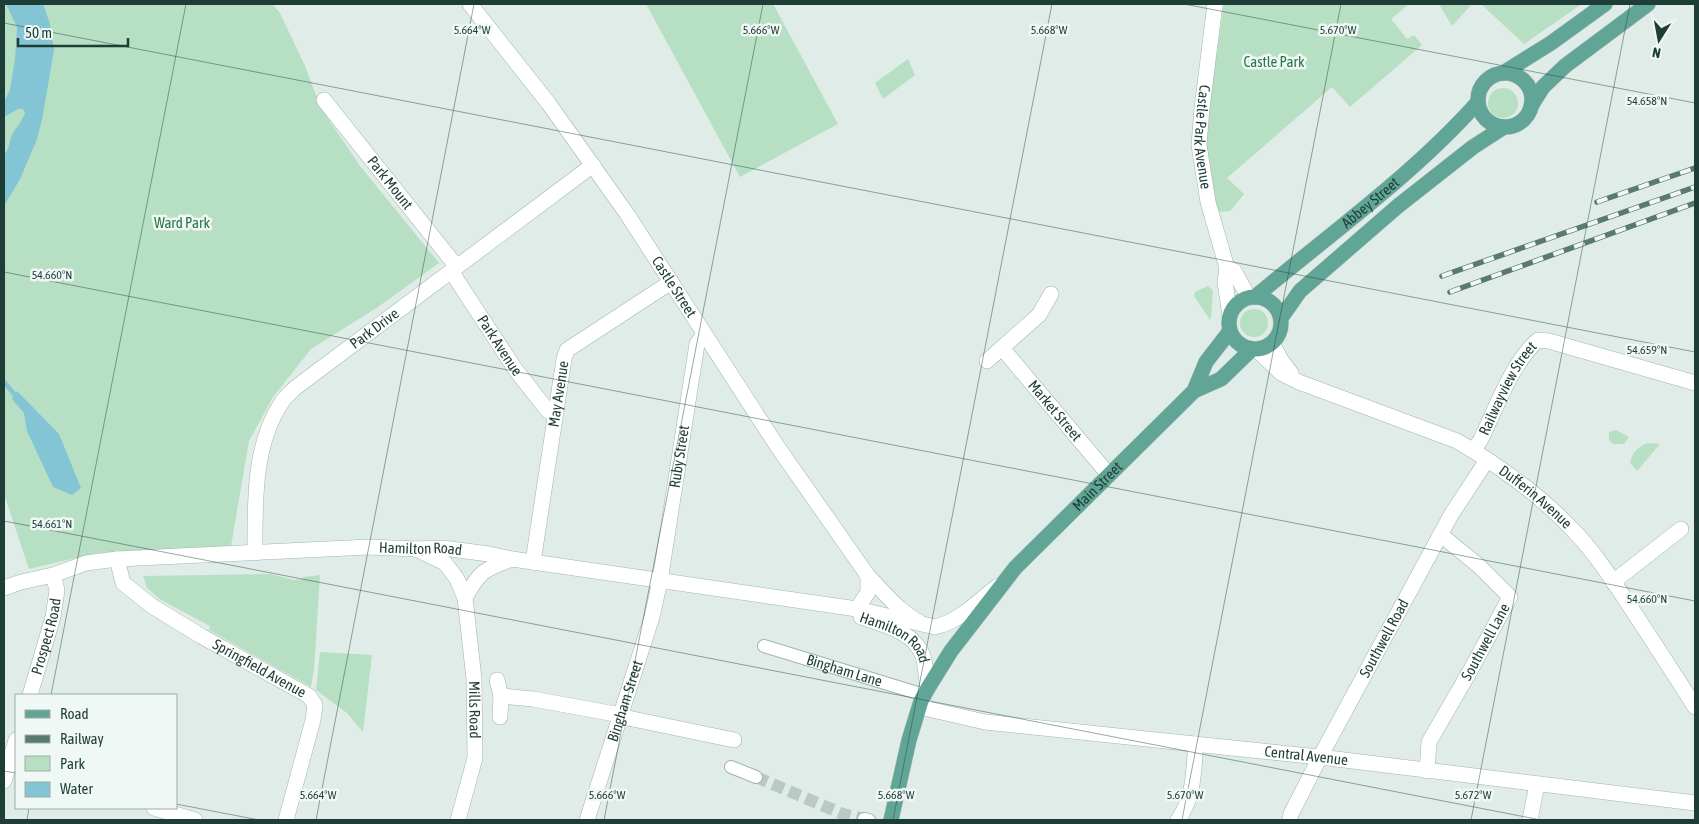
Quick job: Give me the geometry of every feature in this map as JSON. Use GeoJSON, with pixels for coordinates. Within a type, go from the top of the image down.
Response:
{"type":"FeatureCollection","features":[{"type":"Feature","properties":{"kind":"main road"},"geometry":{"type":"LineString","coordinates":[[1606,4],[1551,43],[1503,73],[1488,79],[1482,85],[1478,102],[1484,117],[1497,126],[1504,127],[1519,123],[1528,114],[1543,87],[1564,66],[1648,4]]}},
{"type":"Feature","properties":{"kind":"main road"},"geometry":{"type":"LineString","coordinates":[[1503,73],[1511,74],[1525,82],[1532,98],[1531,106]]}},
{"type":"Feature","properties":{"kind":"main road","name":"Abbey Street"},"geometry":{"type":"LineString","coordinates":[[1252,297],[1337,231],[1385,190],[1457,127],[1478,102]]}},
{"type":"Feature","properties":{"kind":"main road","name":"Abbey Street"},"geometry":{"type":"LineString","coordinates":[[1281,318],[1300,291],[1398,206],[1473,146],[1504,127]]}},
{"type":"Feature","properties":{"kind":"main road"},"geometry":{"type":"LineString","coordinates":[[1252,297],[1269,301],[1275,306],[1281,318],[1280,332],[1272,343],[1266,347],[1254,349],[1238,343],[1230,324],[1237,304],[1252,297]]}},
{"type":"Feature","properties":{"kind":"main road","name":"Main Street"},"geometry":{"type":"LineString","coordinates":[[1194,391],[1206,362],[1230,324]]}},
{"type":"Feature","properties":{"kind":"main road","name":"Main Street"},"geometry":{"type":"LineString","coordinates":[[891,820],[909,740],[924,695],[946,658],[1003,582],[1194,391],[1221,378],[1254,349]]}},
{"type":"Feature","properties":{"kind":"street","name":"Castle Street"},"geometry":{"type":"LineString","coordinates":[[470,4],[549,104],[593,164],[777,446],[868,576],[904,613],[927,626]]}},
{"type":"Feature","properties":{"kind":"street","name":"Castle Park Avenue"},"geometry":{"type":"LineString","coordinates":[[1215,4],[1199,145],[1208,202],[1227,268],[1224,282],[1230,324]]}},
{"type":"Feature","properties":{"kind":"street","name":"Park Mount"},"geometry":{"type":"LineString","coordinates":[[324,100],[454,269]]}},
{"type":"Feature","properties":{"kind":"street","name":"Park Drive"},"geometry":{"type":"LineString","coordinates":[[255,553],[256,507],[261,451],[266,434],[282,401],[295,388],[593,164]]}},
{"type":"Feature","properties":{"kind":"street","name":"Castle Park Avenue"},"geometry":{"type":"LineString","coordinates":[[1227,268],[1234,271],[1252,297]]}},
{"type":"Feature","properties":{"kind":"street","name":"Park Avenue"},"geometry":{"type":"LineString","coordinates":[[454,269],[515,370],[548,411],[555,414]]}},
{"type":"Feature","properties":{"kind":"street","name":"May Avenue"},"geometry":{"type":"LineString","coordinates":[[533,562],[555,414],[567,350],[671,282]]}},
{"type":"Feature","properties":{"kind":"street"},"geometry":{"type":"LineString","coordinates":[[987,361],[1039,314],[1051,294]]}},
{"type":"Feature","properties":{"kind":"street","name":"Ruby Street"},"geometry":{"type":"LineString","coordinates":[[660,581],[697,344],[704,334]]}},
{"type":"Feature","properties":{"kind":"street","name":"Railwayview Street"},"geometry":{"type":"LineString","coordinates":[[1473,450],[1480,441],[1515,371],[1530,347],[1538,340],[1549,341],[1695,383]]}},
{"type":"Feature","properties":{"kind":"street"},"geometry":{"type":"LineString","coordinates":[[1272,343],[1281,360],[1299,382]]}},
{"type":"Feature","properties":{"kind":"street","name":"Market Street"},"geometry":{"type":"LineString","coordinates":[[1002,348],[1109,474]]}},
{"type":"Feature","properties":{"kind":"street","name":"Dufferin Avenue"},"geometry":{"type":"LineString","coordinates":[[1254,349],[1281,373],[1299,382],[1457,440],[1538,498],[1575,532],[1613,582],[1695,707]]}},
{"type":"Feature","properties":{"kind":"street","name":"Southwell Road"},"geometry":{"type":"LineString","coordinates":[[1290,820],[1291,814],[1320,757],[1451,515],[1487,460]]}},
{"type":"Feature","properties":{"kind":"street"},"geometry":{"type":"LineString","coordinates":[[1613,582],[1681,530]]}},
{"type":"Feature","properties":{"kind":"street","name":"Southwell Lane"},"geometry":{"type":"LineString","coordinates":[[1427,770],[1430,742],[1510,597],[1479,566],[1441,535]]}},
{"type":"Feature","properties":{"kind":"street","name":"Hamilton Road"},"geometry":{"type":"LineString","coordinates":[[4,588],[53,575],[86,563],[117,559],[369,548],[444,548],[857,609],[927,626]]}},
{"type":"Feature","properties":{"kind":"street","name":"Mills Road"},"geometry":{"type":"LineString","coordinates":[[416,549],[445,563],[457,579],[465,598],[474,679],[474,758],[458,820]]}},
{"type":"Feature","properties":{"kind":"street","name":"Springfield Avenue"},"geometry":{"type":"LineString","coordinates":[[117,559],[123,583],[152,606],[201,636],[310,696],[315,705],[313,720],[286,820]]}},
{"type":"Feature","properties":{"kind":"street"},"geometry":{"type":"LineString","coordinates":[[465,598],[482,572],[492,566],[512,559]]}},
{"type":"Feature","properties":{"kind":"street","name":"Prospect Road"},"geometry":{"type":"LineString","coordinates":[[30,694],[53,618],[57,590],[53,575]]}},
{"type":"Feature","properties":{"kind":"street"},"geometry":{"type":"LineString","coordinates":[[857,609],[868,592],[868,576]]}},
{"type":"Feature","properties":{"kind":"street","name":"Bingham Street"},"geometry":{"type":"LineString","coordinates":[[587,820],[652,617],[660,581]]}},
{"type":"Feature","properties":{"kind":"street","name":"Main Street"},"geometry":{"type":"LineString","coordinates":[[927,626],[935,627],[948,624],[1003,582]]}},
{"type":"Feature","properties":{"kind":"street","name":"Hamilton Road"},"geometry":{"type":"LineString","coordinates":[[837,607],[902,633],[918,646],[923,656],[924,695]]}},
{"type":"Feature","properties":{"kind":"street","name":"Bingham Lane"},"geometry":{"type":"LineString","coordinates":[[764,646],[924,695]]}},
{"type":"Feature","properties":{"kind":"street"},"geometry":{"type":"LineString","coordinates":[[497,680],[500,696],[500,717]]}},
{"type":"Feature","properties":{"kind":"street","name":"Central Avenue"},"geometry":{"type":"LineString","coordinates":[[924,695],[928,709],[985,722],[1320,757],[1695,803]]}},
{"type":"Feature","properties":{"kind":"street"},"geometry":{"type":"LineString","coordinates":[[500,696],[533,699],[734,740]]}},
{"type":"Feature","properties":{"kind":"street"},"geometry":{"type":"LineString","coordinates":[[1178,820],[1188,805],[1192,787],[1196,744]]}},
{"type":"Feature","properties":{"kind":"street"},"geometry":{"type":"LineString","coordinates":[[4,781],[12,767],[15,747]]}},
{"type":"Feature","properties":{"kind":"street"},"geometry":{"type":"LineString","coordinates":[[731,767],[756,777]]}},
{"type":"Feature","properties":{"kind":"street"},"geometry":{"type":"LineString","coordinates":[[1530,820],[1537,784]]}},
{"type":"Feature","properties":{"kind":"street"},"geometry":{"type":"LineString","coordinates":[[157,809],[195,820]]}},
{"type":"Feature","properties":{"kind":"green space","name":"Ward Park"},"geometry":{"type":"Polygon","coordinates":[[[4,4],[272,4],[280,13],[305,66],[321,108],[360,166],[439,263],[378,307],[311,349],[273,397],[249,441],[231,546],[97,553],[29,569],[4,494],[4,4]]]}},
{"type":"Feature","properties":{"kind":"green space"},"geometry":{"type":"Polygon","coordinates":[[[646,4],[773,4],[838,124],[740,177],[646,4]]]}},
{"type":"Feature","properties":{"kind":"green space","name":"Castle Park"},"geometry":{"type":"Polygon","coordinates":[[[1224,4],[1409,4],[1391,19],[1407,39],[1414,35],[1422,45],[1350,107],[1332,87],[1227,178],[1244,194],[1230,211],[1218,212],[1212,189],[1206,142],[1224,4]]]}},
{"type":"Feature","properties":{"kind":"green space"},"geometry":{"type":"Polygon","coordinates":[[[1439,4],[1472,4],[1452,26],[1439,4]]]}},
{"type":"Feature","properties":{"kind":"green space"},"geometry":{"type":"Polygon","coordinates":[[[1481,4],[1582,4],[1524,44],[1481,4]]]}},
{"type":"Feature","properties":{"kind":"green space"},"geometry":{"type":"Polygon","coordinates":[[[908,59],[915,75],[883,99],[875,83],[908,59]]]}},
{"type":"Feature","properties":{"kind":"green space"},"geometry":{"type":"Polygon","coordinates":[[[1503,88],[1514,92],[1518,103],[1514,114],[1503,118],[1492,114],[1488,103],[1492,92],[1503,88]]]}},
{"type":"Feature","properties":{"kind":"green space"},"geometry":{"type":"Polygon","coordinates":[[[1208,286],[1213,291],[1210,320],[1194,296],[1195,292],[1208,286]]]}},
{"type":"Feature","properties":{"kind":"green space"},"geometry":{"type":"Polygon","coordinates":[[[1254,309],[1264,313],[1268,323],[1264,333],[1254,337],[1244,333],[1240,323],[1244,313],[1254,309]]]}},
{"type":"Feature","properties":{"kind":"green space"},"geometry":{"type":"Polygon","coordinates":[[[1616,430],[1629,437],[1624,444],[1613,444],[1609,440],[1609,432],[1616,430]]]}},
{"type":"Feature","properties":{"kind":"green space"},"geometry":{"type":"Polygon","coordinates":[[[1647,443],[1660,444],[1637,471],[1630,463],[1632,456],[1635,451],[1647,443]]]}},
{"type":"Feature","properties":{"kind":"green space"},"geometry":{"type":"Polygon","coordinates":[[[270,574],[294,580],[320,575],[314,670],[311,687],[209,630],[210,626],[161,600],[147,588],[143,576],[270,574]]]}},
{"type":"Feature","properties":{"kind":"green space"},"geometry":{"type":"Polygon","coordinates":[[[320,652],[372,655],[363,732],[347,713],[316,690],[320,652]]]}},
{"type":"Feature","properties":{"kind":"water"},"geometry":{"type":"Polygon","coordinates":[[[6,4],[43,4],[50,24],[54,50],[37,139],[20,179],[4,206],[4,154],[12,135],[25,113],[23,109],[18,109],[4,117],[4,102],[10,90],[15,59],[17,27],[6,4]]]}},
{"type":"Feature","properties":{"kind":"water"},"geometry":{"type":"Polygon","coordinates":[[[17,391],[59,434],[81,488],[72,495],[53,487],[27,431],[24,413],[12,399],[17,391]]]}},
{"type":"Feature","properties":{"kind":"waterway"},"geometry":{"type":"LineString","coordinates":[[4,382],[15,395]]}},
{"type":"Feature","properties":{"kind":"tunnel"},"geometry":{"type":"LineString","coordinates":[[756,777],[843,814],[864,819]]}},
{"type":"Feature","properties":{"kind":"railway"},"geometry":{"type":"LineString","coordinates":[[1597,202],[1695,168]]}},
{"type":"Feature","properties":{"kind":"railway"},"geometry":{"type":"LineString","coordinates":[[1442,276],[1695,187]]}},
{"type":"Feature","properties":{"kind":"railway"},"geometry":{"type":"LineString","coordinates":[[1450,292],[1695,203]]}}]}
